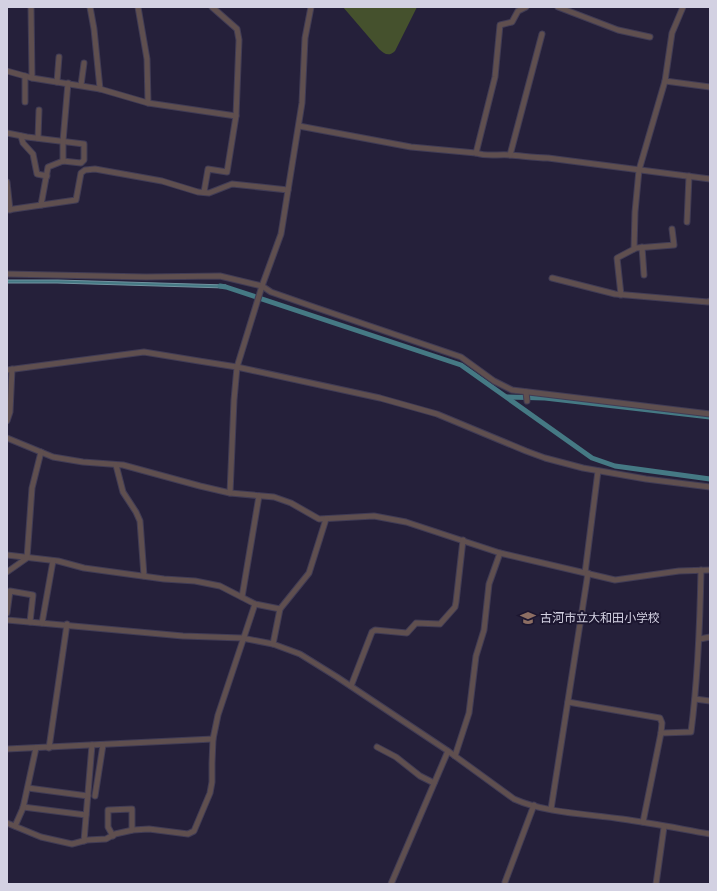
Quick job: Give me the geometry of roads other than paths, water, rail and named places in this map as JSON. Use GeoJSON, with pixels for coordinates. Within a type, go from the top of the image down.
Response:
{"type":"FeatureCollection","features":[{"type":"Feature","properties":{"kind":"street"},"geometry":{"type":"LineString","coordinates":[[31,7],[32,78]]}},
{"type":"Feature","properties":{"kind":"street"},"geometry":{"type":"LineString","coordinates":[[90,7],[94,29],[100,89]]}},
{"type":"Feature","properties":{"kind":"street"},"geometry":{"type":"LineString","coordinates":[[138,7],[148,59],[148,103]]}},
{"type":"Feature","properties":{"kind":"street"},"geometry":{"type":"LineString","coordinates":[[204,192],[208,170],[227,172],[236,116],[239,40],[237,29],[212,7]]}},
{"type":"Feature","properties":{"kind":"street"},"geometry":{"type":"LineString","coordinates":[[230,493],[237,367],[262,286],[281,234],[299,126],[306,38],[311,7]]}},
{"type":"Feature","properties":{"kind":"street"},"geometry":{"type":"LineString","coordinates":[[476,153],[495,77],[500,25],[512,22],[518,11],[526,7]]}},
{"type":"Feature","properties":{"kind":"street"},"geometry":{"type":"LineString","coordinates":[[558,7],[618,30],[650,37]]}},
{"type":"Feature","properties":{"kind":"street"},"geometry":{"type":"LineString","coordinates":[[634,249],[635,212],[639,170],[665,81],[672,33],[683,7]]}},
{"type":"Feature","properties":{"kind":"street"},"geometry":{"type":"LineString","coordinates":[[510,155],[542,34]]}},
{"type":"Feature","properties":{"kind":"street"},"geometry":{"type":"LineString","coordinates":[[57,82],[59,58]]}},
{"type":"Feature","properties":{"kind":"street"},"geometry":{"type":"LineString","coordinates":[[81,86],[84,63]]}},
{"type":"Feature","properties":{"kind":"street"},"geometry":{"type":"LineString","coordinates":[[7,71],[32,78],[100,89],[148,103],[236,116]]}},
{"type":"Feature","properties":{"kind":"street"},"geometry":{"type":"LineString","coordinates":[[24,102],[25,76]]}},
{"type":"Feature","properties":{"kind":"street"},"geometry":{"type":"LineString","coordinates":[[665,81],[710,87]]}},
{"type":"Feature","properties":{"kind":"street"},"geometry":{"type":"LineString","coordinates":[[63,161],[63,141],[68,83]]}},
{"type":"Feature","properties":{"kind":"street"},"geometry":{"type":"LineString","coordinates":[[38,138],[39,110]]}},
{"type":"Feature","properties":{"kind":"street"},"geometry":{"type":"LineString","coordinates":[[299,126],[411,146],[476,153],[485,156],[510,155],[710,179]]}},
{"type":"Feature","properties":{"kind":"street"},"geometry":{"type":"LineString","coordinates":[[7,133],[84,144],[84,160],[81,163],[63,161],[48,167],[41,205]]}},
{"type":"Feature","properties":{"kind":"street"},"geometry":{"type":"LineString","coordinates":[[21,136],[23,143],[33,154],[37,174],[47,176]]}},
{"type":"Feature","properties":{"kind":"street"},"geometry":{"type":"LineString","coordinates":[[7,182],[8,210],[76,200],[81,173],[85,170],[95,168],[162,180],[198,192],[209,193],[232,184],[288,190]]}},
{"type":"Feature","properties":{"kind":"street"},"geometry":{"type":"LineString","coordinates":[[687,222],[689,176]]}},
{"type":"Feature","properties":{"kind":"street"},"geometry":{"type":"LineString","coordinates":[[621,295],[617,258],[634,249],[642,247],[674,245],[672,229]]}},
{"type":"Feature","properties":{"kind":"street"},"geometry":{"type":"LineString","coordinates":[[642,247],[644,275]]}},
{"type":"Feature","properties":{"kind":"street"},"geometry":{"type":"LineString","coordinates":[[7,274],[146,277],[220,276],[262,286],[271,292],[461,357],[500,384],[512,390],[710,414]]}},
{"type":"Feature","properties":{"kind":"street"},"geometry":{"type":"LineString","coordinates":[[552,278],[621,295],[710,301]]}},
{"type":"Feature","properties":{"kind":"street"},"geometry":{"type":"LineString","coordinates":[[7,421],[10,412],[10,370],[144,352],[237,367],[380,398],[437,414],[545,458],[598,471],[710,487]]}},
{"type":"Feature","properties":{"kind":"street"},"geometry":{"type":"LineString","coordinates":[[526,392],[527,401]]}},
{"type":"Feature","properties":{"kind":"street"},"geometry":{"type":"LineString","coordinates":[[7,438],[53,457],[82,462],[123,465],[230,493],[274,497],[291,503],[316,518],[326,519],[374,516],[406,522],[500,552],[615,580],[679,571],[710,570]]}},
{"type":"Feature","properties":{"kind":"street"},"geometry":{"type":"LineString","coordinates":[[27,558],[32,488],[41,452]]}},
{"type":"Feature","properties":{"kind":"street"},"geometry":{"type":"LineString","coordinates":[[116,465],[123,492],[140,521],[144,576]]}},
{"type":"Feature","properties":{"kind":"street"},"geometry":{"type":"LineString","coordinates":[[551,809],[586,573],[598,471]]}},
{"type":"Feature","properties":{"kind":"street"},"geometry":{"type":"LineString","coordinates":[[242,597],[260,496]]}},
{"type":"Feature","properties":{"kind":"street"},"geometry":{"type":"LineString","coordinates":[[273,644],[280,610],[309,573],[326,519]]}},
{"type":"Feature","properties":{"kind":"street"},"geometry":{"type":"LineString","coordinates":[[351,686],[372,632],[375,630],[407,633],[416,623],[440,624],[455,607],[463,540]]}},
{"type":"Feature","properties":{"kind":"street"},"geometry":{"type":"LineString","coordinates":[[455,756],[469,713],[476,656],[486,619],[489,584],[500,552]]}},
{"type":"Feature","properties":{"kind":"street"},"geometry":{"type":"LineString","coordinates":[[7,555],[53,561],[84,568],[164,579],[195,581],[220,586],[255,604],[280,610]]}},
{"type":"Feature","properties":{"kind":"street"},"geometry":{"type":"LineString","coordinates":[[7,572],[27,558]]}},
{"type":"Feature","properties":{"kind":"street"},"geometry":{"type":"LineString","coordinates":[[42,623],[53,561]]}},
{"type":"Feature","properties":{"kind":"street"},"geometry":{"type":"LineString","coordinates":[[662,733],[691,732],[700,639],[701,570]]}},
{"type":"Feature","properties":{"kind":"street"},"geometry":{"type":"LineString","coordinates":[[7,613],[10,591],[33,595],[30,622]]}},
{"type":"Feature","properties":{"kind":"street"},"geometry":{"type":"LineString","coordinates":[[7,823],[41,837],[72,844],[87,840],[106,839],[132,830],[149,829],[188,834],[194,831],[212,787],[213,739],[218,715],[242,638],[255,604]]}},
{"type":"Feature","properties":{"kind":"street"},"geometry":{"type":"LineString","coordinates":[[7,620],[67,624],[129,632],[242,638],[273,644],[300,654],[351,686],[522,802],[551,809],[643,822],[664,827],[710,834]]}},
{"type":"Feature","properties":{"kind":"street"},"geometry":{"type":"LineString","coordinates":[[49,748],[67,624]]}},
{"type":"Feature","properties":{"kind":"street"},"geometry":{"type":"LineString","coordinates":[[700,639],[710,637]]}},
{"type":"Feature","properties":{"kind":"street"},"geometry":{"type":"LineString","coordinates":[[695,700],[710,701]]}},
{"type":"Feature","properties":{"kind":"street"},"geometry":{"type":"LineString","coordinates":[[568,702],[660,718],[662,723],[662,733],[643,822]]}},
{"type":"Feature","properties":{"kind":"street"},"geometry":{"type":"LineString","coordinates":[[7,749],[213,739]]}},
{"type":"Feature","properties":{"kind":"street"},"geometry":{"type":"LineString","coordinates":[[84,841],[92,745]]}},
{"type":"Feature","properties":{"kind":"street"},"geometry":{"type":"LineString","coordinates":[[95,796],[103,745]]}},
{"type":"Feature","properties":{"kind":"street"},"geometry":{"type":"LineString","coordinates":[[377,747],[396,757],[420,776],[434,783]]}},
{"type":"Feature","properties":{"kind":"street"},"geometry":{"type":"LineString","coordinates":[[15,826],[23,807],[36,748]]}},
{"type":"Feature","properties":{"kind":"street"},"geometry":{"type":"LineString","coordinates":[[391,884],[448,751]]}},
{"type":"Feature","properties":{"kind":"street"},"geometry":{"type":"LineString","coordinates":[[28,788],[88,796]]}},
{"type":"Feature","properties":{"kind":"street"},"geometry":{"type":"LineString","coordinates":[[505,882],[534,805]]}},
{"type":"Feature","properties":{"kind":"street"},"geometry":{"type":"LineString","coordinates":[[23,807],[86,815]]}},
{"type":"Feature","properties":{"kind":"street"},"geometry":{"type":"LineString","coordinates":[[112,836],[108,827],[108,810],[132,809],[132,830]]}},
{"type":"Feature","properties":{"kind":"street"},"geometry":{"type":"LineString","coordinates":[[656,884],[664,827]]}},
{"type":"Feature","properties":{"kind":"waterway"},"geometry":{"type":"LineString","coordinates":[[220,286],[461,365],[592,458],[615,466],[710,479]]}},
{"type":"Feature","properties":{"kind":"waterway"},"geometry":{"type":"LineString","coordinates":[[507,397],[545,398],[710,417]]}},
{"type":"Feature","properties":{"kind":"place","name":"古河市立大和田小学校"},"geometry":{"type":"Point","coordinates":[528,618]}}]}
